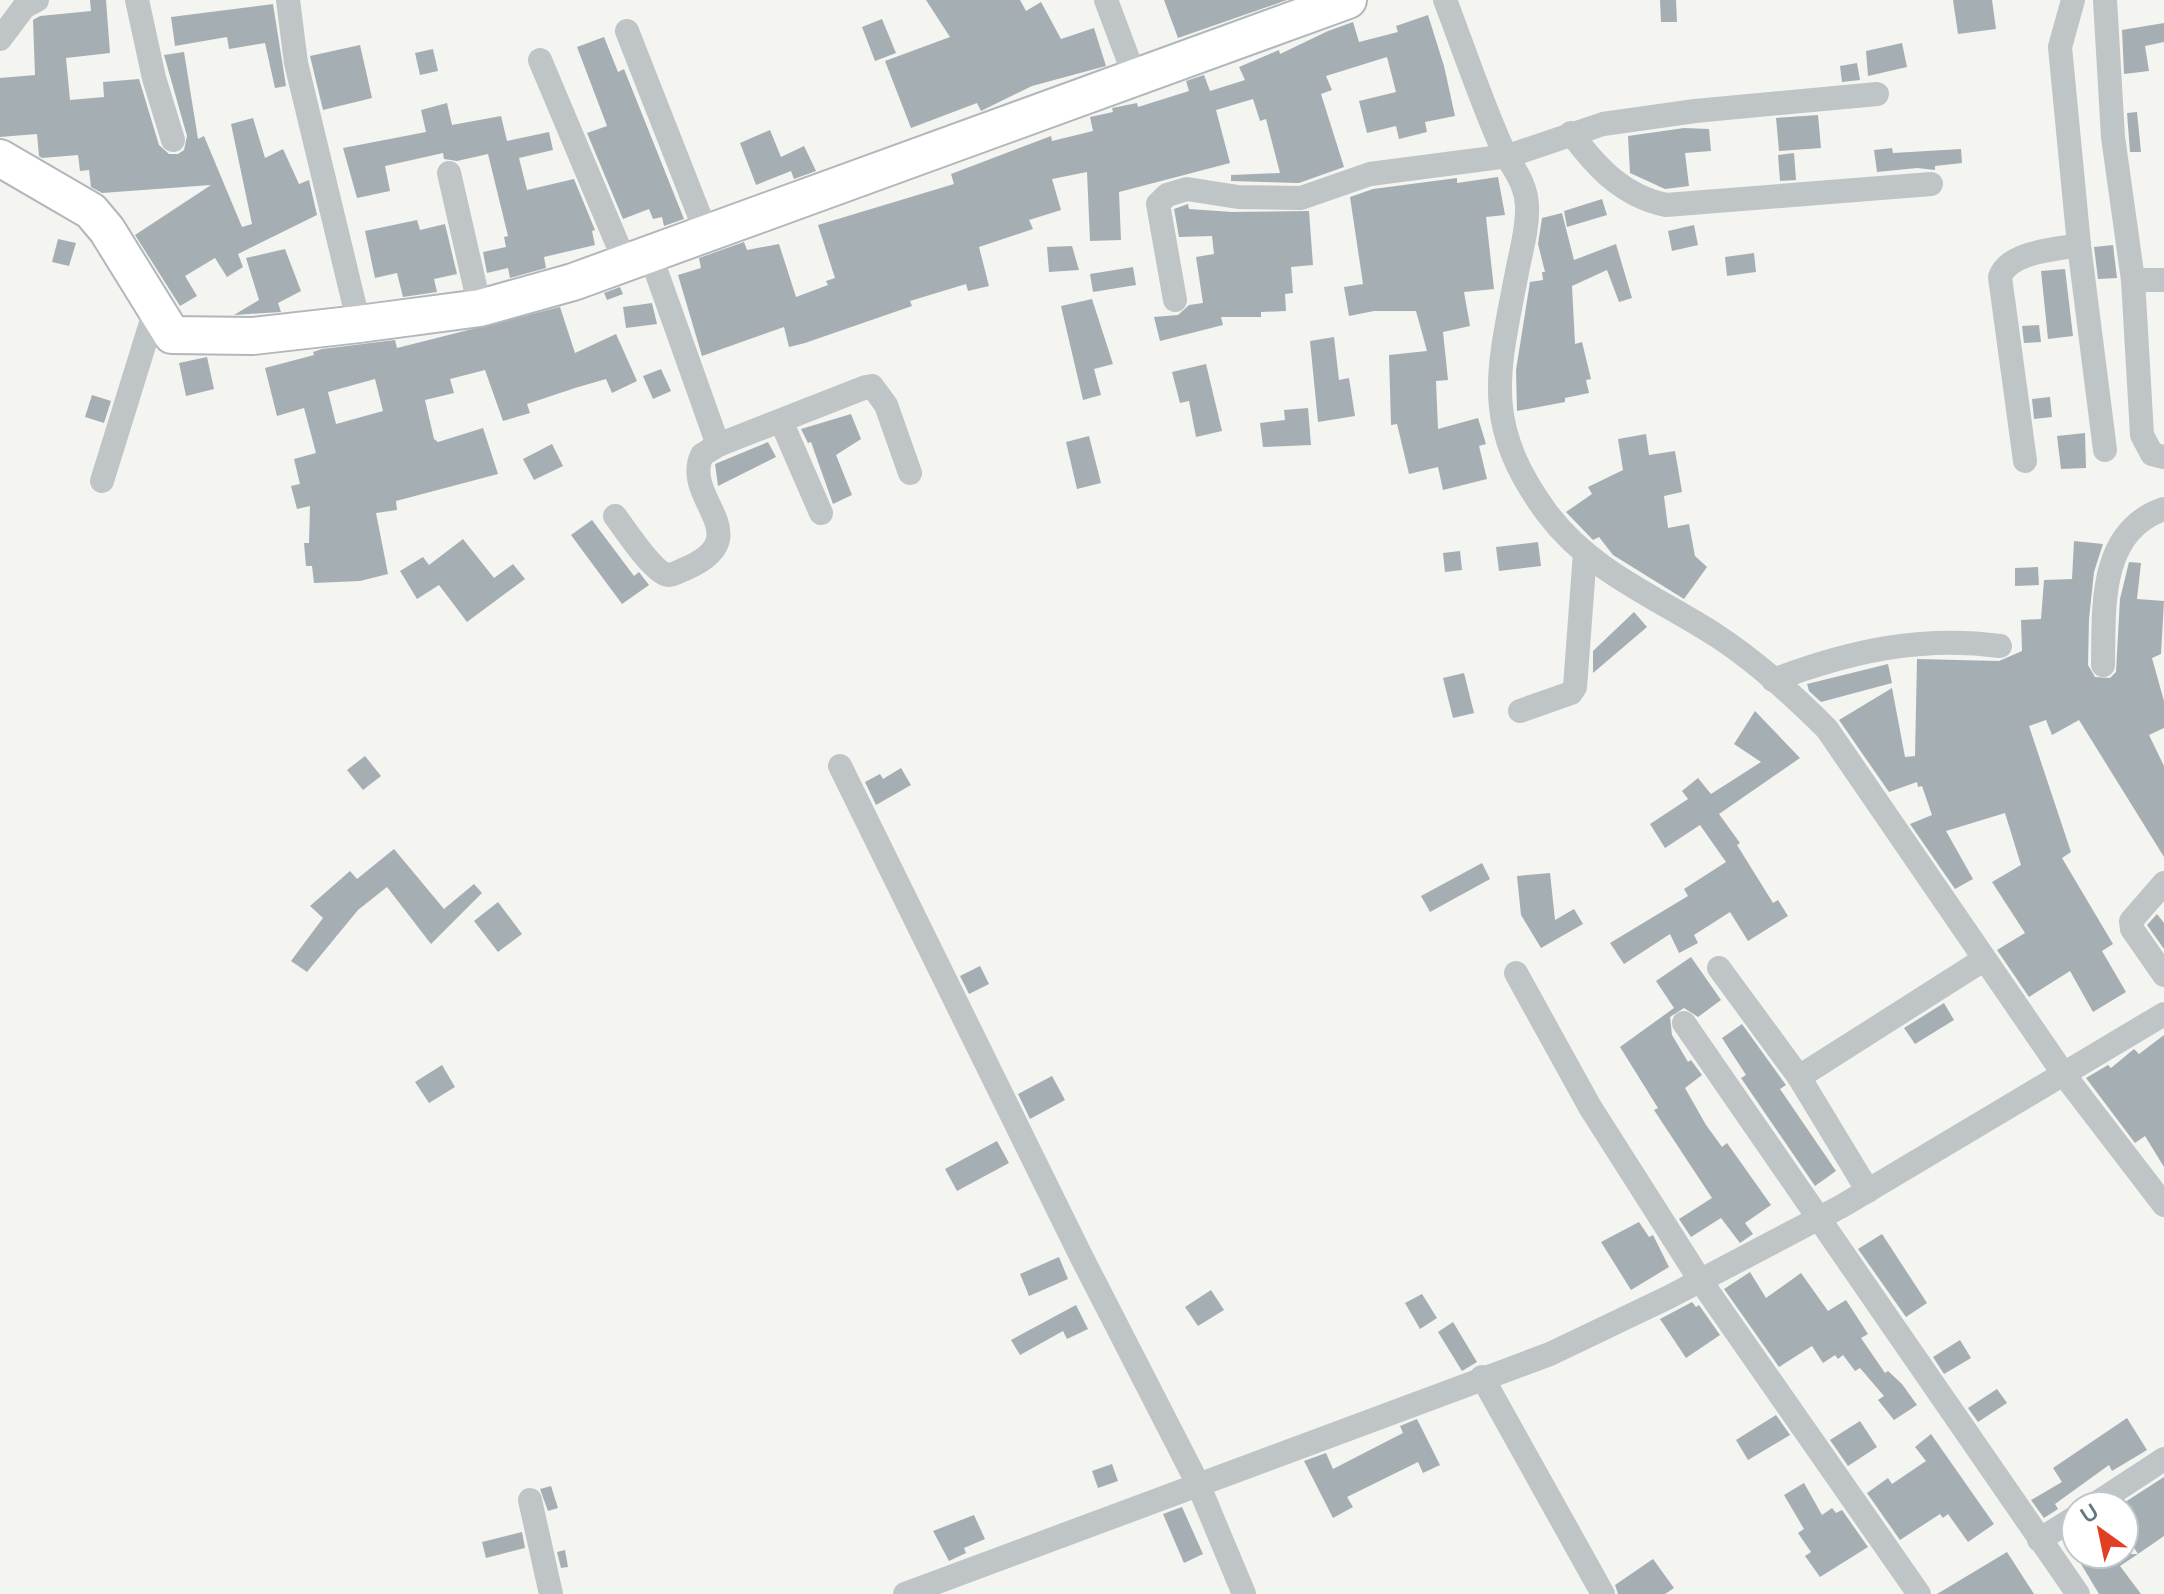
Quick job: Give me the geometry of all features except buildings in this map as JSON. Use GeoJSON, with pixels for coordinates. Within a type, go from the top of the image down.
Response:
{"type":"FeatureCollection","features":[{"type":"Feature","properties":{"kind":"street"},"geometry":{"type":"LineString","coordinates":[[0,39],[24,7],[37,0]]}},
{"type":"Feature","properties":{"kind":"street"},"geometry":{"type":"LineString","coordinates":[[137,0],[154,78],[173,140]]}},
{"type":"Feature","properties":{"kind":"street"},"geometry":{"type":"LineString","coordinates":[[288,0],[296,63],[359,324]]}},
{"type":"Feature","properties":{"kind":"street"},"geometry":{"type":"LineString","coordinates":[[1106,0],[1136,80]]}},
{"type":"Feature","properties":{"kind":"street"},"geometry":{"type":"LineString","coordinates":[[0,158],[91,211],[107,230],[167,329],[181,338],[253,336],[359,324],[480,308],[573,282],[1136,80],[1348,0]]}},
{"type":"Feature","properties":{"kind":"street"},"geometry":{"type":"LineString","coordinates":[[1445,0],[1500,145],[1521,175],[1527,205],[1501,349],[1498,406],[1507,439],[1532,489],[1548,514],[1585,553],[1635,590],[1718,637],[1773,680],[1827,729],[2065,1076],[2164,1205]]}},
{"type":"Feature","properties":{"kind":"street"},"geometry":{"type":"LineString","coordinates":[[2073,0],[2060,47],[2079,245],[2105,450]]}},
{"type":"Feature","properties":{"kind":"street"},"geometry":{"type":"LineString","coordinates":[[2105,0],[2113,137],[2133,280],[2142,435],[2152,454],[2164,457]]}},
{"type":"Feature","properties":{"kind":"street"},"geometry":{"type":"LineString","coordinates":[[627,31],[706,232]]}},
{"type":"Feature","properties":{"kind":"street"},"geometry":{"type":"LineString","coordinates":[[540,60],[637,258],[718,445]]}},
{"type":"Feature","properties":{"kind":"street"},"geometry":{"type":"LineString","coordinates":[[1175,300],[1159,225],[1158,204],[1167,195],[1187,189],[1238,197],[1301,198],[1370,174],[1508,156],[1603,124],[1695,111],[1877,94]]}},
{"type":"Feature","properties":{"kind":"street"},"geometry":{"type":"LineString","coordinates":[[1571,133],[1589,158],[1629,193],[1666,205],[1931,184]]}},
{"type":"Feature","properties":{"kind":"street"},"geometry":{"type":"LineString","coordinates":[[449,173],[480,308]]}},
{"type":"Feature","properties":{"kind":"street"},"geometry":{"type":"LineString","coordinates":[[2025,461],[2000,289],[2002,271],[2022,257],[2079,245]]}},
{"type":"Feature","properties":{"kind":"street"},"geometry":{"type":"LineString","coordinates":[[2133,280],[2164,280]]}},
{"type":"Feature","properties":{"kind":"street"},"geometry":{"type":"LineString","coordinates":[[102,481],[155,310]]}},
{"type":"Feature","properties":{"kind":"street"},"geometry":{"type":"LineString","coordinates":[[615,516],[659,572],[671,575],[708,559],[715,551],[717,527],[697,465],[702,455],[718,445],[872,386],[886,405],[910,473]]}},
{"type":"Feature","properties":{"kind":"street"},"geometry":{"type":"LineString","coordinates":[[781,421],[821,513]]}},
{"type":"Feature","properties":{"kind":"street"},"geometry":{"type":"LineString","coordinates":[[2103,665],[2104,591],[2115,552],[2144,519],[2164,509]]}},
{"type":"Feature","properties":{"kind":"street"},"geometry":{"type":"LineString","coordinates":[[1520,711],[1571,693],[1575,687],[1585,553]]}},
{"type":"Feature","properties":{"kind":"street"},"geometry":{"type":"LineString","coordinates":[[1773,680],[1829,659],[1882,646],[1959,640],[2000,646]]}},
{"type":"Feature","properties":{"kind":"street"},"geometry":{"type":"LineString","coordinates":[[840,766],[1081,1256],[1198,1484],[1244,1594]]}},
{"type":"Feature","properties":{"kind":"street"},"geometry":{"type":"LineString","coordinates":[[2164,883],[2131,921],[2164,975]]}},
{"type":"Feature","properties":{"kind":"street"},"geometry":{"type":"LineString","coordinates":[[1799,1077],[1983,960]]}},
{"type":"Feature","properties":{"kind":"street"},"geometry":{"type":"LineString","coordinates":[[1719,968],[1799,1077],[1868,1191]]}},
{"type":"Feature","properties":{"kind":"street"},"geometry":{"type":"LineString","coordinates":[[1516,973],[1590,1107],[1700,1280],[1919,1594]]}},
{"type":"Feature","properties":{"kind":"street"},"geometry":{"type":"LineString","coordinates":[[905,1594],[1550,1354],[1700,1280],[1868,1191],[2065,1076],[2164,1014]]}},
{"type":"Feature","properties":{"kind":"street"},"geometry":{"type":"LineString","coordinates":[[1684,1023],[2078,1594]]}},
{"type":"Feature","properties":{"kind":"street"},"geometry":{"type":"LineString","coordinates":[[1482,1377],[1603,1594]]}},
{"type":"Feature","properties":{"kind":"street"},"geometry":{"type":"LineString","coordinates":[[2117,1490],[2164,1459]]}},
{"type":"Feature","properties":{"kind":"street"},"geometry":{"type":"LineString","coordinates":[[530,1500],[551,1594]]}},
{"type":"Feature","properties":{"kind":"street"},"geometry":{"type":"LineString","coordinates":[[2039,1540],[2060,1527]]}}]}
